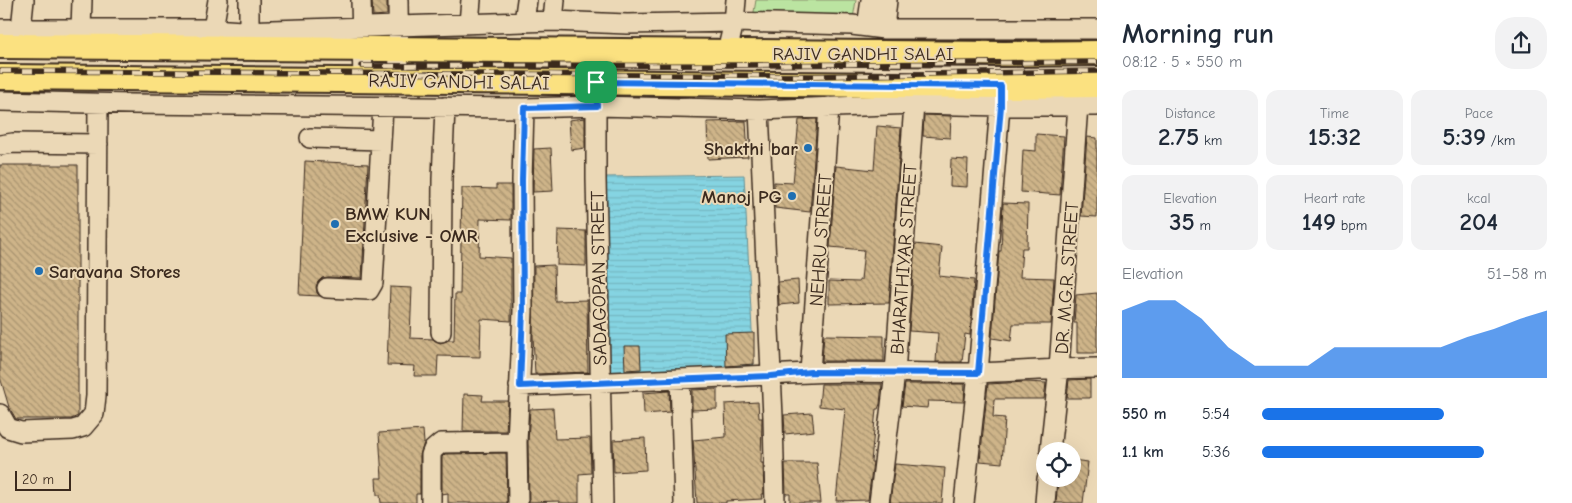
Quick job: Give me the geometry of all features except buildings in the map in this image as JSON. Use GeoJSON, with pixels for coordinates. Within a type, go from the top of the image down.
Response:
{"type":"FeatureCollection","features":[{"type":"Feature","properties":{"kind":"main road","name":"RAJIV GANDHI SALAI"},"geometry":{"type":"LineString","coordinates":[[0,46],[398,38],[727,52],[1097,53]]}},
{"type":"Feature","properties":{"kind":"main road","name":"RAJIV GANDHI SALAI"},"geometry":{"type":"LineString","coordinates":[[0,77],[596,82],[1001,96],[1097,84]]}},
{"type":"Feature","properties":{"kind":"street"},"geometry":{"type":"LineString","coordinates":[[21,29],[24,0]]}},
{"type":"Feature","properties":{"kind":"street"},"geometry":{"type":"LineString","coordinates":[[82,0],[87,29]]}},
{"type":"Feature","properties":{"kind":"street"},"geometry":{"type":"LineString","coordinates":[[87,29],[94,0]]}},
{"type":"Feature","properties":{"kind":"street"},"geometry":{"type":"LineString","coordinates":[[213,29],[218,0]]}},
{"type":"Feature","properties":{"kind":"street"},"geometry":{"type":"LineString","coordinates":[[248,0],[249,31]]}},
{"type":"Feature","properties":{"kind":"street"},"geometry":{"type":"LineString","coordinates":[[361,0],[363,80]]}},
{"type":"Feature","properties":{"kind":"street"},"geometry":{"type":"LineString","coordinates":[[398,0],[399,81]]}},
{"type":"Feature","properties":{"kind":"street"},"geometry":{"type":"LineString","coordinates":[[469,23],[471,0]]}},
{"type":"Feature","properties":{"kind":"street"},"geometry":{"type":"LineString","coordinates":[[524,22],[527,0]]}},
{"type":"Feature","properties":{"kind":"street"},"geometry":{"type":"LineString","coordinates":[[552,22],[555,0]]}},
{"type":"Feature","properties":{"kind":"street"},"geometry":{"type":"LineString","coordinates":[[727,52],[734,22],[736,0]]}},
{"type":"Feature","properties":{"kind":"street"},"geometry":{"type":"LineString","coordinates":[[871,0],[876,28]]}},
{"type":"Feature","properties":{"kind":"street"},"geometry":{"type":"LineString","coordinates":[[876,28],[887,0]]}},
{"type":"Feature","properties":{"kind":"street"},"geometry":{"type":"LineString","coordinates":[[398,38],[469,23],[524,22],[627,24],[734,22],[852,25],[876,28],[1097,29]]}},
{"type":"Feature","properties":{"kind":"street"},"geometry":{"type":"LineString","coordinates":[[0,29],[213,29],[361,38]]}},
{"type":"Feature","properties":{"kind":"street"},"geometry":{"type":"LineString","coordinates":[[1040,29],[1040,54]]}},
{"type":"Feature","properties":{"kind":"street","name":"SADAGOPAN STREET"},"geometry":{"type":"LineString","coordinates":[[596,82],[596,179],[603,503]]}},
{"type":"Feature","properties":{"kind":"street"},"geometry":{"type":"LineString","coordinates":[[964,503],[978,373],[1001,96]]}},
{"type":"Feature","properties":{"kind":"street"},"geometry":{"type":"LineString","coordinates":[[0,101],[383,107],[524,108],[597,106],[759,110],[914,104],[1001,96],[1088,105]]}},
{"type":"Feature","properties":{"kind":"street"},"geometry":{"type":"LineString","coordinates":[[0,414],[8,428],[21,432],[73,430],[83,426],[94,414],[96,396],[98,104]]}},
{"type":"Feature","properties":{"kind":"street","name":"BHARATHIYAR STREET"},"geometry":{"type":"LineString","coordinates":[[879,503],[895,373],[914,104]]}},
{"type":"Feature","properties":{"kind":"street","name":"DR. M.G.R. STREET"},"geometry":{"type":"LineString","coordinates":[[1051,442],[1088,105]]}},
{"type":"Feature","properties":{"kind":"street"},"geometry":{"type":"LineString","coordinates":[[327,288],[369,290],[373,283],[383,107]]}},
{"type":"Feature","properties":{"kind":"street"},"geometry":{"type":"LineString","coordinates":[[441,332],[442,179],[445,107]]}},
{"type":"Feature","properties":{"kind":"street","name":"NEHRU STREET"},"geometry":{"type":"LineString","coordinates":[[810,372],[829,107]]}},
{"type":"Feature","properties":{"kind":"street"},"geometry":{"type":"LineString","coordinates":[[518,503],[517,442],[523,310],[522,180],[524,108]]}},
{"type":"Feature","properties":{"kind":"street"},"geometry":{"type":"LineString","coordinates":[[759,110],[775,503]]}},
{"type":"Feature","properties":{"kind":"street"},"geometry":{"type":"LineString","coordinates":[[310,138],[381,140]]}},
{"type":"Feature","properties":{"kind":"street"},"geometry":{"type":"LineString","coordinates":[[0,145],[98,144]]}},
{"type":"Feature","properties":{"kind":"street"},"geometry":{"type":"LineString","coordinates":[[520,386],[771,376],[810,372],[978,373],[1059,368],[1097,368]]}},
{"type":"Feature","properties":{"kind":"street"},"geometry":{"type":"LineString","coordinates":[[680,379],[684,503]]}},
{"type":"Feature","properties":{"kind":"street"},"geometry":{"type":"LineString","coordinates":[[431,503],[431,455],[433,450],[441,443],[517,442]]}},
{"type":"Feature","properties":{"kind":"street"},"geometry":{"type":"LineString","coordinates":[[1045,503],[1046,487]]}},
{"type":"Feature","properties":{"kind":"green space"},"geometry":{"type":"Polygon","coordinates":[[[756,0],[856,0],[852,25],[752,24],[756,0]]]}},
{"type":"Feature","properties":{"kind":"water"},"geometry":{"type":"Polygon","coordinates":[[[744,175],[754,369],[606,372],[604,177],[744,175]]]}},
{"type":"Feature","properties":{"kind":"railway"},"geometry":{"type":"LineString","coordinates":[[362,66],[1097,62]]}},
{"type":"Feature","properties":{"kind":"railway"},"geometry":{"type":"LineString","coordinates":[[0,71],[816,76],[1097,71]]}},
{"type":"Feature","properties":{"kind":"place","name":"Shakthi bar"},"geometry":{"type":"Point","coordinates":[808,148]}},
{"type":"Feature","properties":{"kind":"place","name":"Manoj PG"},"geometry":{"type":"Point","coordinates":[792,196]}},
{"type":"Feature","properties":{"kind":"place","name":"BMW KUN Exclusive - OMR"},"geometry":{"type":"Point","coordinates":[335,224]}},
{"type":"Feature","properties":{"kind":"place","name":"Saravana Stores"},"geometry":{"type":"Point","coordinates":[39,271]}},
{"type":"Feature","properties":{"kind":"route"},"geometry":{"type":"LineString","coordinates":[[596,82],[1001,86],[1001,106],[978,373],[810,372],[771,376],[520,386],[523,310],[522,180],[524,108],[597,106],[596,82]]}}]}
